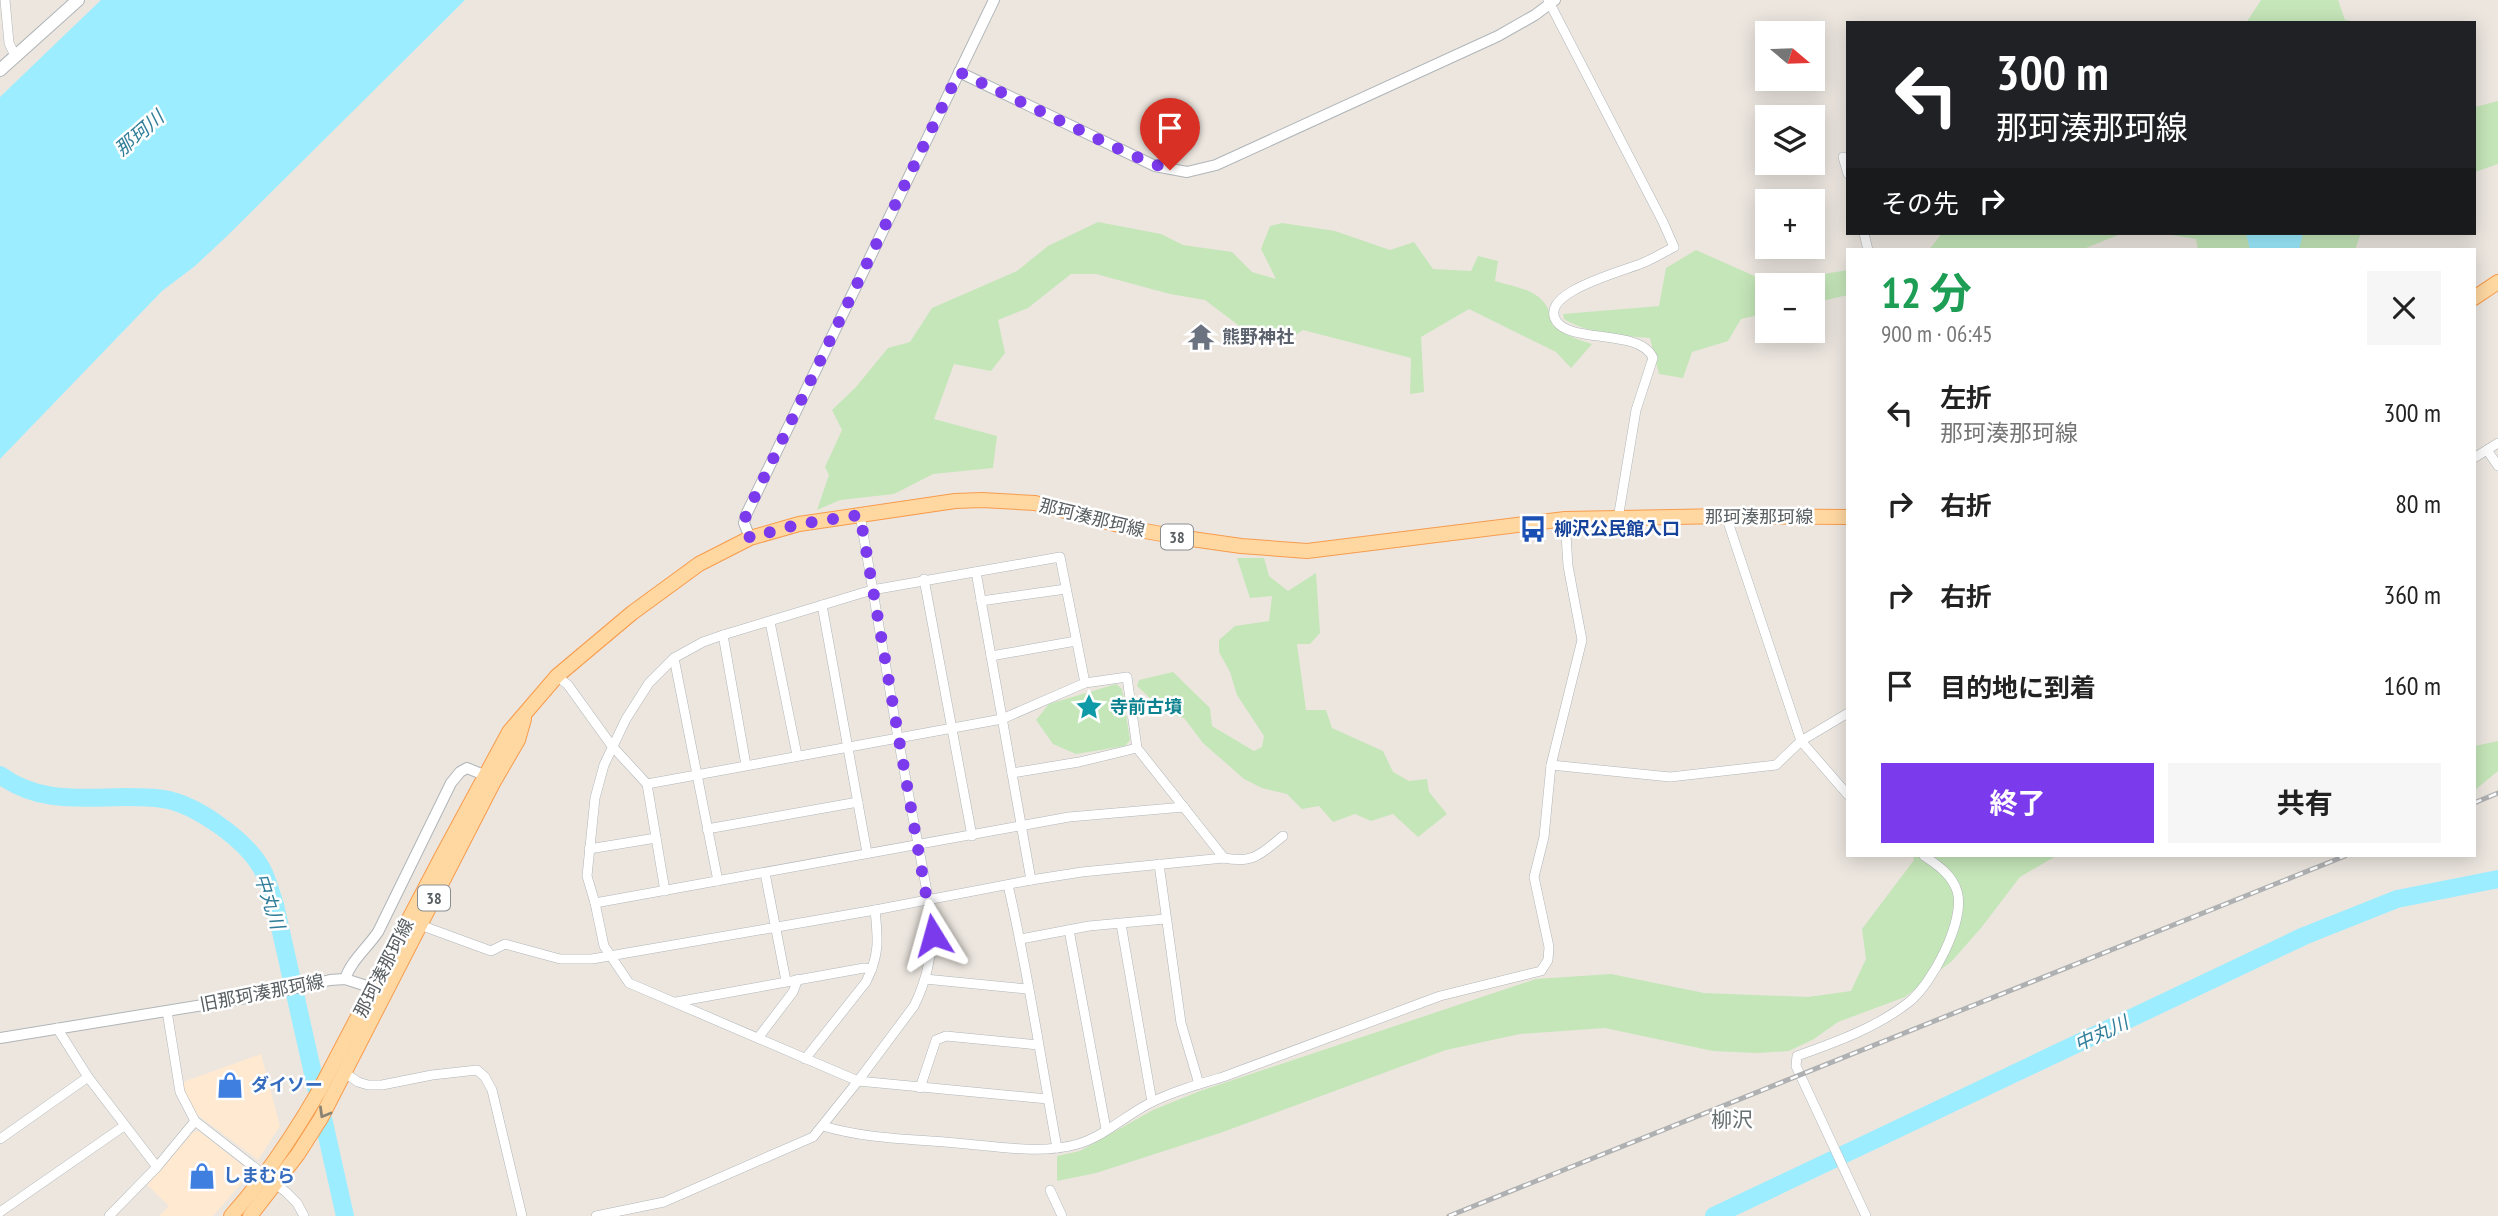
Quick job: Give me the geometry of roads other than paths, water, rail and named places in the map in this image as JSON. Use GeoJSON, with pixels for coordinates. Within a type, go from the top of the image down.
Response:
{"type":"FeatureCollection","features":[{"type":"Feature","properties":{"kind":"main road"},"geometry":{"type":"LineString","coordinates":[[0,70],[78,0]]}},
{"type":"Feature","properties":{"kind":"main road"},"geometry":{"type":"LineString","coordinates":[[2476,297],[2498,282]]}},
{"type":"Feature","properties":{"kind":"main road","name":"那珂湊那珂線"},"geometry":{"type":"LineString","coordinates":[[250,1216],[337,1058],[509,732],[557,676],[678,578],[724,549],[750,538],[799,524],[955,501],[982,500],[1035,503],[1134,529],[1178,537],[1241,546],[1307,551],[1565,519],[1846,517]]}},
{"type":"Feature","properties":{"kind":"main road","name":"那珂湊那珂線"},"geometry":{"type":"LineString","coordinates":[[231,1216],[306,1143],[518,740],[526,714]]}},
{"type":"Feature","properties":{"kind":"street"},"geometry":{"type":"LineString","coordinates":[[5,0],[9,43],[15,56]]}},
{"type":"Feature","properties":{"kind":"street"},"geometry":{"type":"LineString","coordinates":[[750,538],[744,523],[746,515],[994,0]]}},
{"type":"Feature","properties":{"kind":"street"},"geometry":{"type":"LineString","coordinates":[[959,72],[1146,162],[1187,172],[1216,165],[1430,68],[1498,36],[1551,1],[1674,247],[1646,262],[1575,288],[1563,296],[1554,313],[1555,320],[1561,326],[1640,344],[1649,350],[1653,358],[1636,410],[1618,519]]}},
{"type":"Feature","properties":{"kind":"street"},"geometry":{"type":"LineString","coordinates":[[1843,157],[1846,167]]}},
{"type":"Feature","properties":{"kind":"street"},"geometry":{"type":"LineString","coordinates":[[2476,457],[2498,443]]}},
{"type":"Feature","properties":{"kind":"street"},"geometry":{"type":"LineString","coordinates":[[2487,450],[2498,466]]}},
{"type":"Feature","properties":{"kind":"street"},"geometry":{"type":"LineString","coordinates":[[596,1216],[664,1202],[813,1137],[914,1006],[925,979],[932,955],[933,935],[928,899],[860,515]]}},
{"type":"Feature","properties":{"kind":"street"},"geometry":{"type":"LineString","coordinates":[[1726,516],[1801,741],[1846,793]]}},
{"type":"Feature","properties":{"kind":"street"},"geometry":{"type":"LineString","coordinates":[[824,1126],[849,1134],[980,1145],[1057,1148],[1078,1144],[1098,1136],[1152,1102],[1199,1084],[1440,996],[1541,971],[1548,960],[1549,947],[1534,877],[1544,837],[1551,765],[1582,640],[1568,566],[1565,519]]}},
{"type":"Feature","properties":{"kind":"street"},"geometry":{"type":"LineString","coordinates":[[1048,1099],[858,1081],[629,983],[604,946],[587,876],[589,849],[598,782],[612,746],[649,683],[674,658],[703,642],[723,635],[872,590],[1060,557],[1085,683]]}},
{"type":"Feature","properties":{"kind":"street"},"geometry":{"type":"LineString","coordinates":[[976,572],[1031,880]]}},
{"type":"Feature","properties":{"kind":"street"},"geometry":{"type":"LineString","coordinates":[[924,579],[972,836]]}},
{"type":"Feature","properties":{"kind":"street"},"geometry":{"type":"LineString","coordinates":[[981,601],[1066,589]]}},
{"type":"Feature","properties":{"kind":"street"},"geometry":{"type":"LineString","coordinates":[[822,605],[867,853]]}},
{"type":"Feature","properties":{"kind":"street"},"geometry":{"type":"LineString","coordinates":[[770,622],[797,755]]}},
{"type":"Feature","properties":{"kind":"street"},"geometry":{"type":"LineString","coordinates":[[723,635],[746,765]]}},
{"type":"Feature","properties":{"kind":"street"},"geometry":{"type":"LineString","coordinates":[[991,656],[1076,641]]}},
{"type":"Feature","properties":{"kind":"street"},"geometry":{"type":"LineString","coordinates":[[674,658],[718,881]]}},
{"type":"Feature","properties":{"kind":"street"},"geometry":{"type":"LineString","coordinates":[[557,676],[568,685],[612,746],[647,784],[665,891]]}},
{"type":"Feature","properties":{"kind":"street"},"geometry":{"type":"LineString","coordinates":[[647,784],[1002,719],[1085,683],[1127,677],[1137,748],[1224,858]]}},
{"type":"Feature","properties":{"kind":"street"},"geometry":{"type":"LineString","coordinates":[[1551,765],[1670,777],[1776,765],[1801,741],[1846,714]]}},
{"type":"Feature","properties":{"kind":"street"},"geometry":{"type":"LineString","coordinates":[[1012,773],[1079,762],[1137,748]]}},
{"type":"Feature","properties":{"kind":"street","name":"旧那珂湊那珂線"},"geometry":{"type":"LineString","coordinates":[[0,1038],[271,994],[345,979],[352,964],[378,932],[452,783],[460,772],[467,768],[484,775]]}},
{"type":"Feature","properties":{"kind":"street"},"geometry":{"type":"LineString","coordinates":[[707,828],[858,802]]}},
{"type":"Feature","properties":{"kind":"street"},"geometry":{"type":"LineString","coordinates":[[595,903],[1069,817],[1184,807]]}},
{"type":"Feature","properties":{"kind":"street"},"geometry":{"type":"LineString","coordinates":[[420,925],[491,951],[505,944],[560,959],[610,957],[1031,880],[1159,864],[1224,858],[1241,861],[1253,859],[1283,836]]}},
{"type":"Feature","properties":{"kind":"street"},"geometry":{"type":"LineString","coordinates":[[589,849],[656,838]]}},
{"type":"Feature","properties":{"kind":"street"},"geometry":{"type":"LineString","coordinates":[[1866,1216],[1796,1066],[1797,1056],[1850,1038],[1910,1002],[1929,979],[1949,938],[1959,905],[1952,880],[1925,857]]}},
{"type":"Feature","properties":{"kind":"street"},"geometry":{"type":"LineString","coordinates":[[1159,864],[1181,1023],[1199,1084]]}},
{"type":"Feature","properties":{"kind":"street"},"geometry":{"type":"LineString","coordinates":[[765,873],[786,981]]}},
{"type":"Feature","properties":{"kind":"street"},"geometry":{"type":"LineString","coordinates":[[1008,885],[1021,939],[1027,989],[1057,1148]]}},
{"type":"Feature","properties":{"kind":"street"},"geometry":{"type":"LineString","coordinates":[[806,1059],[866,982],[879,944],[875,910]]}},
{"type":"Feature","properties":{"kind":"street"},"geometry":{"type":"LineString","coordinates":[[1021,939],[1089,926],[1165,919]]}},
{"type":"Feature","properties":{"kind":"street"},"geometry":{"type":"LineString","coordinates":[[1121,924],[1152,1102]]}},
{"type":"Feature","properties":{"kind":"street"},"geometry":{"type":"LineString","coordinates":[[1069,930],[1106,1129]]}},
{"type":"Feature","properties":{"kind":"street"},"geometry":{"type":"LineString","coordinates":[[676,1002],[786,981],[872,969]]}},
{"type":"Feature","properties":{"kind":"street"},"geometry":{"type":"LineString","coordinates":[[345,979],[373,988]]}},
{"type":"Feature","properties":{"kind":"street"},"geometry":{"type":"LineString","coordinates":[[758,1038],[793,992],[798,979]]}},
{"type":"Feature","properties":{"kind":"street"},"geometry":{"type":"LineString","coordinates":[[925,979],[1027,989]]}},
{"type":"Feature","properties":{"kind":"street"},"geometry":{"type":"LineString","coordinates":[[167,1011],[180,1092],[195,1121],[270,1179],[297,1203],[304,1216]]}},
{"type":"Feature","properties":{"kind":"street"},"geometry":{"type":"LineString","coordinates":[[57,1028],[88,1077],[157,1167]]}},
{"type":"Feature","properties":{"kind":"street"},"geometry":{"type":"LineString","coordinates":[[920,1088],[936,1040],[946,1036],[1038,1045]]}},
{"type":"Feature","properties":{"kind":"street"},"geometry":{"type":"LineString","coordinates":[[342,1078],[368,1085],[382,1085],[477,1070],[485,1077],[492,1090],[522,1216]]}},
{"type":"Feature","properties":{"kind":"street"},"geometry":{"type":"LineString","coordinates":[[0,1139],[88,1077]]}},
{"type":"Feature","properties":{"kind":"street"},"geometry":{"type":"LineString","coordinates":[[109,1216],[157,1167],[195,1121]]}},
{"type":"Feature","properties":{"kind":"street"},"geometry":{"type":"LineString","coordinates":[[0,1212],[124,1126]]}},
{"type":"Feature","properties":{"kind":"street"},"geometry":{"type":"LineString","coordinates":[[1050,1190],[1062,1216]]}},
{"type":"Feature","properties":{"kind":"water","name":"那珂川"},"geometry":{"type":"Polygon","coordinates":[[[101,0],[465,0],[226,237],[195,266],[162,291],[0,459],[0,97],[101,0]]]}},
{"type":"Feature","properties":{"kind":"water"},"geometry":{"type":"Polygon","coordinates":[[[2246,235],[2303,235],[2299,248],[2250,248],[2246,235]]]}},
{"type":"Feature","properties":{"kind":"waterway","name":"中丸川"},"geometry":{"type":"LineString","coordinates":[[0,775],[19,786],[59,797],[141,797],[176,802],[219,825],[255,858],[264,873],[275,905],[345,1216]]}},
{"type":"Feature","properties":{"kind":"waterway","name":"中丸川"},"geometry":{"type":"LineString","coordinates":[[1714,1216],[2304,936],[2397,899],[2498,879]]}},
{"type":"Feature","properties":{"kind":"railway"},"geometry":{"type":"LineString","coordinates":[[2476,802],[2498,793]]}},
{"type":"Feature","properties":{"kind":"railway"},"geometry":{"type":"LineString","coordinates":[[1449,1216],[2343,857]]}},
{"type":"Feature","properties":{"kind":"place","name":"熊野神社"},"geometry":{"type":"Point","coordinates":[1201,337]}},
{"type":"Feature","properties":{"kind":"place","name":"柳沢公民館入口"},"geometry":{"type":"Point","coordinates":[1533,529]}},
{"type":"Feature","properties":{"kind":"place","name":"寺前古墳"},"geometry":{"type":"Point","coordinates":[1089,707]}},
{"type":"Feature","properties":{"kind":"place","name":"ダイソー"},"geometry":{"type":"Point","coordinates":[230,1085]}},
{"type":"Feature","properties":{"kind":"place","name":"しまむら"},"geometry":{"type":"Point","coordinates":[202,1176]}},
{"type":"Feature","properties":{"kind":"district","name":"柳沢"},"geometry":{"type":"Point","coordinates":[1732,1120]}}]}
